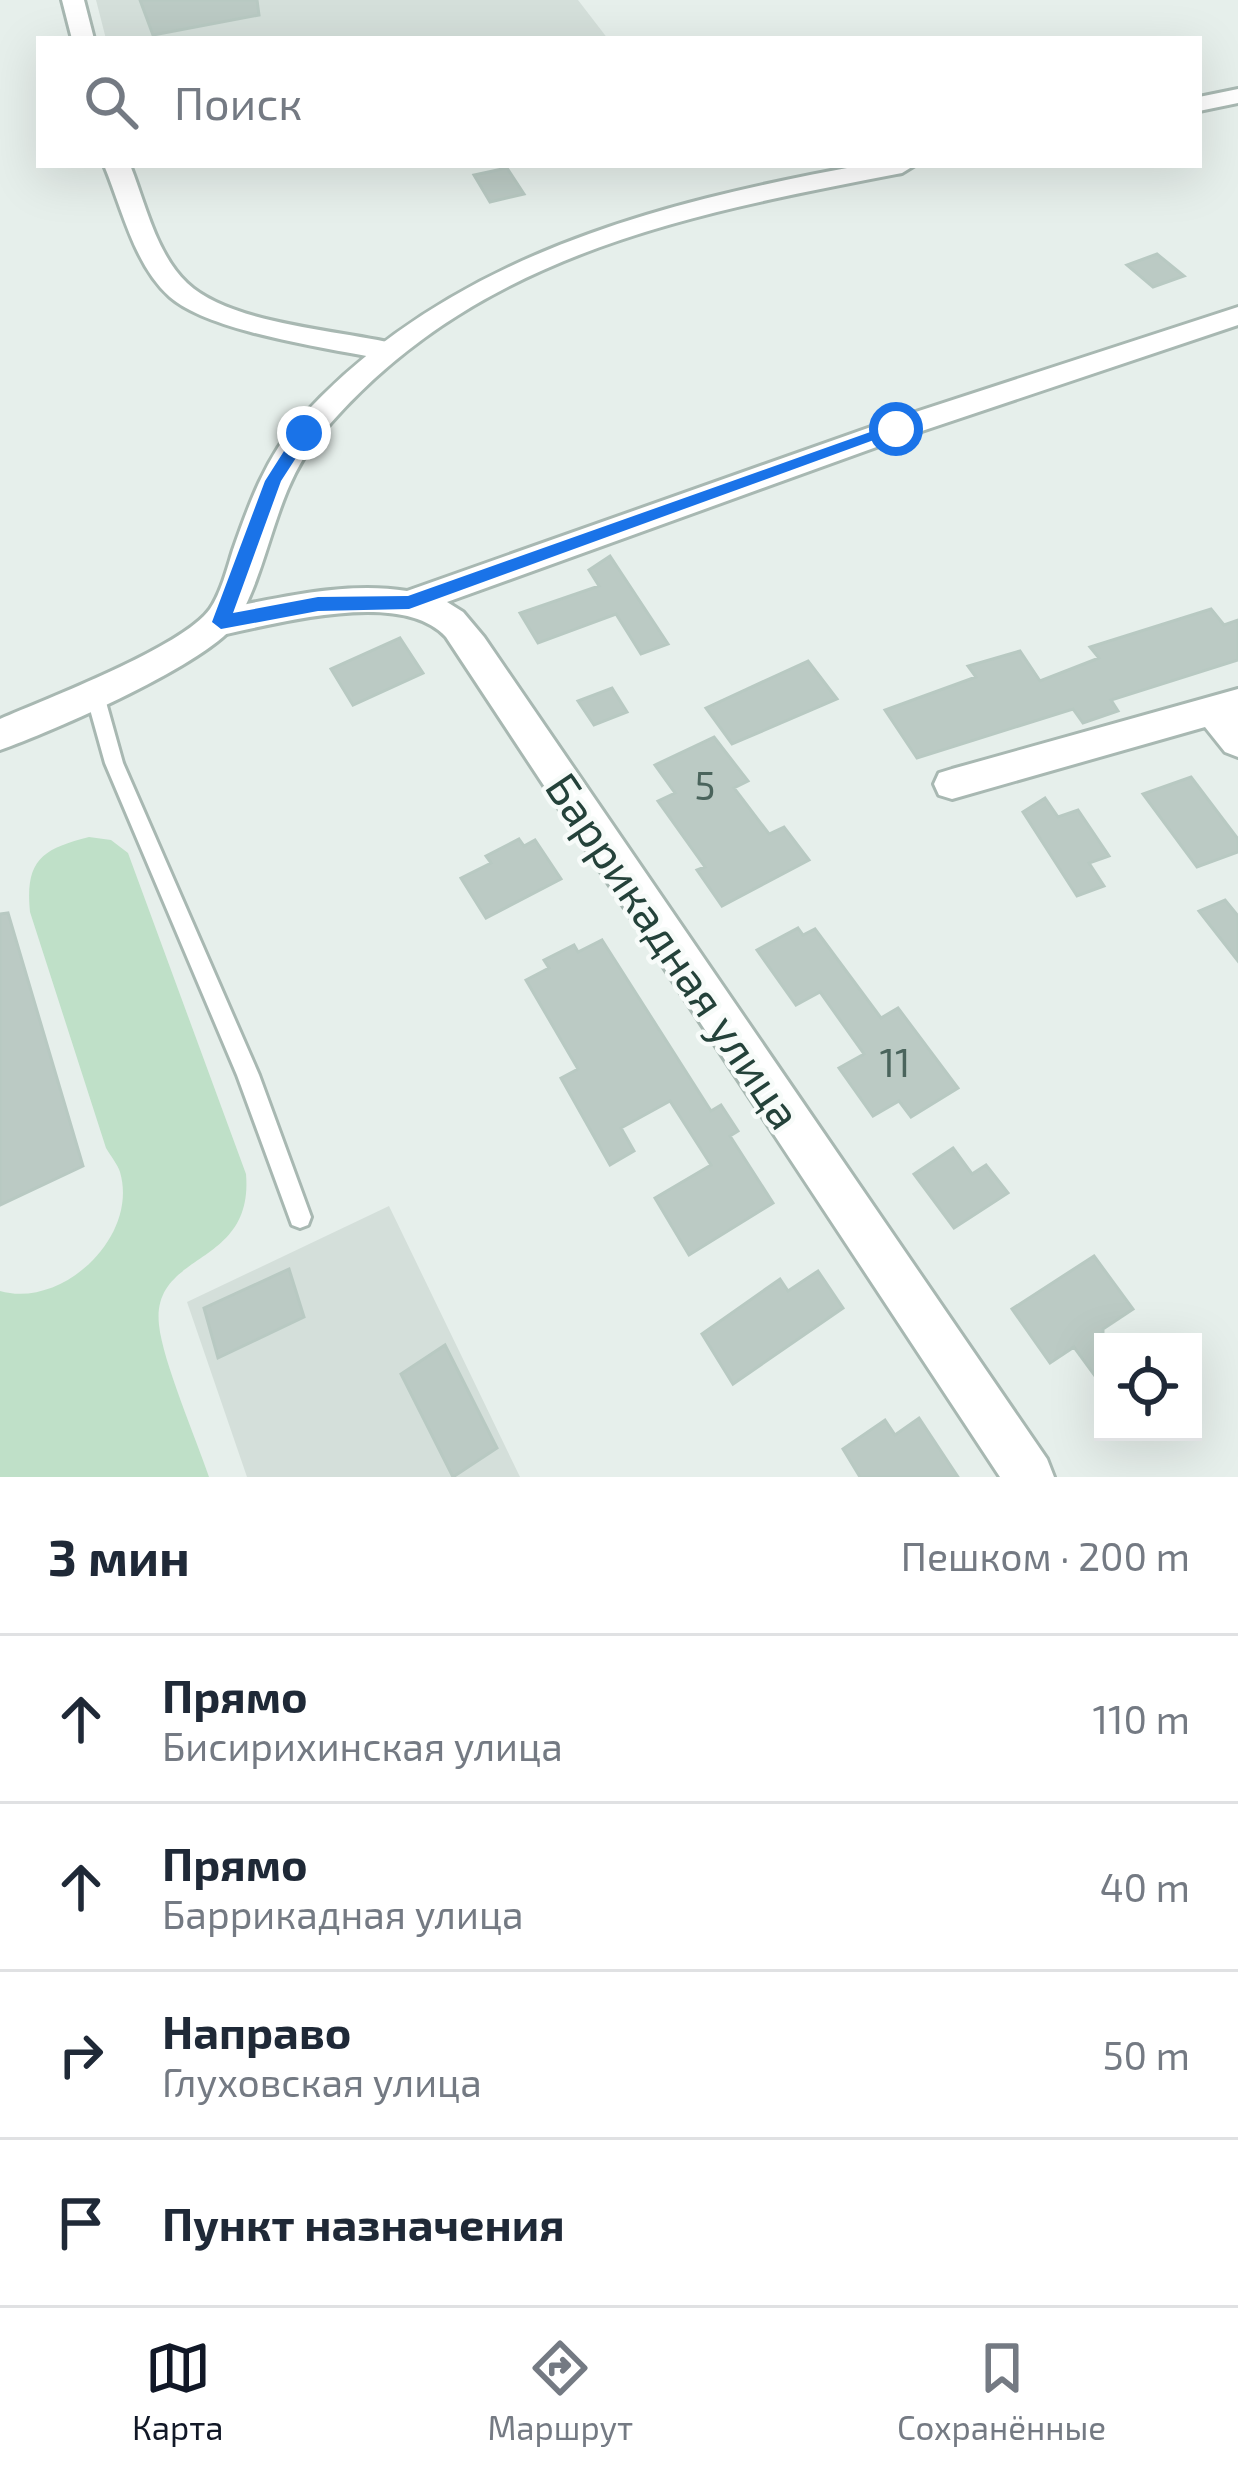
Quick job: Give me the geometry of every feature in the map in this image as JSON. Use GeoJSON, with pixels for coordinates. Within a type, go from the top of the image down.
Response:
{"type":"FeatureCollection","features":[{"type":"Feature","properties":{"kind":"street"},"geometry":{"type":"LineString","coordinates":[[73,0],[82,36]]}},
{"type":"Feature","properties":{"kind":"street"},"geometry":{"type":"LineString","coordinates":[[1202,103],[1238,95]]}},
{"type":"Feature","properties":{"kind":"street"},"geometry":{"type":"LineString","coordinates":[[118,168],[164,273],[181,295],[218,310],[391,352]]}},
{"type":"Feature","properties":{"kind":"street"},"geometry":{"type":"LineString","coordinates":[[221,622],[273,481],[304,433],[391,352],[523,267],[586,240],[665,214],[887,168]]}},
{"type":"Feature","properties":{"kind":"street"},"geometry":{"type":"LineString","coordinates":[[0,735],[94,695],[221,622],[318,604],[409,603],[896,429],[1238,316]]}},
{"type":"Feature","properties":{"kind":"street","name":"Баррикадная улица"},"geometry":{"type":"LineString","coordinates":[[409,603],[446,615],[496,682],[1029,1477]]}},
{"type":"Feature","properties":{"kind":"street"},"geometry":{"type":"LineString","coordinates":[[952,784],[1225,706],[1238,742]]}},
{"type":"Feature","properties":{"kind":"lane"},"geometry":{"type":"LineString","coordinates":[[94,695],[114,763],[248,1075],[300,1217]]}},
{"type":"Feature","properties":{"kind":"shaded area"},"geometry":{"type":"Polygon","coordinates":[[[96,0],[578,0],[606,36],[105,36],[96,0]]]}},
{"type":"Feature","properties":{"kind":"shaded area"},"geometry":{"type":"Polygon","coordinates":[[[389,1206],[520,1477],[247,1477],[187,1302],[389,1206]]]}},
{"type":"Feature","properties":{"kind":"green space"},"geometry":{"type":"Polygon","coordinates":[[[89,837],[111,840],[128,853],[246,1174],[244,1205],[235,1227],[170,1283],[161,1301],[159,1325],[167,1359],[209,1477],[0,1477],[0,1291],[24,1294],[48,1289],[90,1263],[118,1221],[123,1197],[120,1172],[106,1148],[30,912],[30,880],[40,860],[59,847],[89,837]]]}},
{"type":"Feature","properties":{"kind":"building"},"geometry":{"type":"Polygon","coordinates":[[[140,0],[257,0],[259,15],[153,35],[140,0]]]}},
{"type":"Feature","properties":{"kind":"building"},"geometry":{"type":"Polygon","coordinates":[[[507,168],[524,194],[490,202],[474,175],[507,168]]]}},
{"type":"Feature","properties":{"kind":"building"},"geometry":{"type":"Polygon","coordinates":[[[1157,254],[1184,276],[1153,287],[1127,265],[1157,254]]]}},
{"type":"Feature","properties":{"kind":"building"},"geometry":{"type":"Polygon","coordinates":[[[610,556],[668,644],[641,654],[616,614],[538,643],[520,613],[599,586],[589,570],[610,556]]]}},
{"type":"Feature","properties":{"kind":"building"},"geometry":{"type":"Polygon","coordinates":[[[1211,609],[1224,625],[1238,620],[1238,660],[1111,700],[1118,711],[1083,723],[1073,709],[917,758],[885,710],[976,677],[968,666],[1020,651],[1040,681],[1099,658],[1090,647],[1211,609]]]}},
{"type":"Feature","properties":{"kind":"building"},"geometry":{"type":"Polygon","coordinates":[[[400,638],[423,673],[353,705],[331,669],[400,638]]]}},
{"type":"Feature","properties":{"kind":"building"},"geometry":{"type":"Polygon","coordinates":[[[808,661],[837,699],[732,744],[706,708],[808,661]]]}},
{"type":"Feature","properties":{"kind":"building"},"geometry":{"type":"Polygon","coordinates":[[[612,688],[627,712],[594,725],[578,701],[612,688]]]}},
{"type":"Feature","properties":{"kind":"building"},"geometry":{"type":"Polygon","coordinates":[[[714,737],[748,781],[734,788],[769,834],[784,827],[809,860],[722,906],[697,870],[705,867],[658,801],[675,793],[655,765],[714,737]]]}},
{"type":"Feature","properties":{"kind":"building"},"geometry":{"type":"Polygon","coordinates":[[[1191,777],[1238,839],[1238,852],[1197,867],[1143,794],[1191,777]]]}},
{"type":"Feature","properties":{"kind":"building"},"geometry":{"type":"Polygon","coordinates":[[[1045,798],[1058,817],[1078,810],[1109,856],[1089,863],[1104,886],[1077,896],[1023,812],[1045,798]]]}},
{"type":"Feature","properties":{"kind":"building"},"geometry":{"type":"Polygon","coordinates":[[[519,839],[524,846],[535,840],[561,879],[486,918],[461,878],[491,863],[486,856],[519,839]]]}},
{"type":"Feature","properties":{"kind":"building"},"geometry":{"type":"Polygon","coordinates":[[[1225,900],[1238,916],[1238,961],[1199,911],[1225,900]]]}},
{"type":"Feature","properties":{"kind":"building"},"geometry":{"type":"Polygon","coordinates":[[[8,913],[83,1166],[0,1205],[0,914],[8,913]]]}},
{"type":"Feature","properties":{"kind":"building"},"geometry":{"type":"Polygon","coordinates":[[[798,928],[803,935],[815,929],[881,1018],[898,1008],[958,1088],[911,1117],[899,1101],[873,1116],[839,1068],[864,1054],[820,992],[796,1005],[757,950],[798,928]]]}},
{"type":"Feature","properties":{"kind":"building"},"geometry":{"type":"Polygon","coordinates":[[[602,940],[711,1111],[721,1105],[738,1131],[730,1136],[773,1203],[689,1255],[655,1198],[711,1165],[670,1101],[621,1128],[634,1151],[610,1165],[561,1078],[578,1069],[526,980],[549,968],[544,960],[574,945],[578,952],[602,940]]]}},
{"type":"Feature","properties":{"kind":"building"},"geometry":{"type":"Polygon","coordinates":[[[953,1148],[972,1174],[986,1165],[1008,1193],[954,1228],[914,1174],[953,1148]]]}},
{"type":"Feature","properties":{"kind":"building"},"geometry":{"type":"Polygon","coordinates":[[[1094,1256],[1133,1309],[1103,1333],[1094,1333],[1094,1375],[1074,1347],[1050,1363],[1012,1309],[1094,1256]]]}},
{"type":"Feature","properties":{"kind":"building"},"geometry":{"type":"Polygon","coordinates":[[[289,1269],[304,1317],[218,1358],[204,1308],[289,1269]]]}},
{"type":"Feature","properties":{"kind":"building"},"geometry":{"type":"Polygon","coordinates":[[[818,1271],[843,1308],[733,1384],[702,1334],[780,1279],[788,1291],[818,1271]]]}},
{"type":"Feature","properties":{"kind":"building"},"geometry":{"type":"Polygon","coordinates":[[[445,1345],[497,1448],[453,1477],[401,1374],[445,1345]]]}},
{"type":"Feature","properties":{"kind":"building"},"geometry":{"type":"Polygon","coordinates":[[[919,1418],[958,1477],[860,1477],[843,1449],[885,1420],[895,1435],[919,1418]]]}},
{"type":"Feature","properties":{"kind":"route"},"geometry":{"type":"LineString","coordinates":[[304,433],[273,481],[221,622],[318,604],[409,603],[896,429]]}}]}
